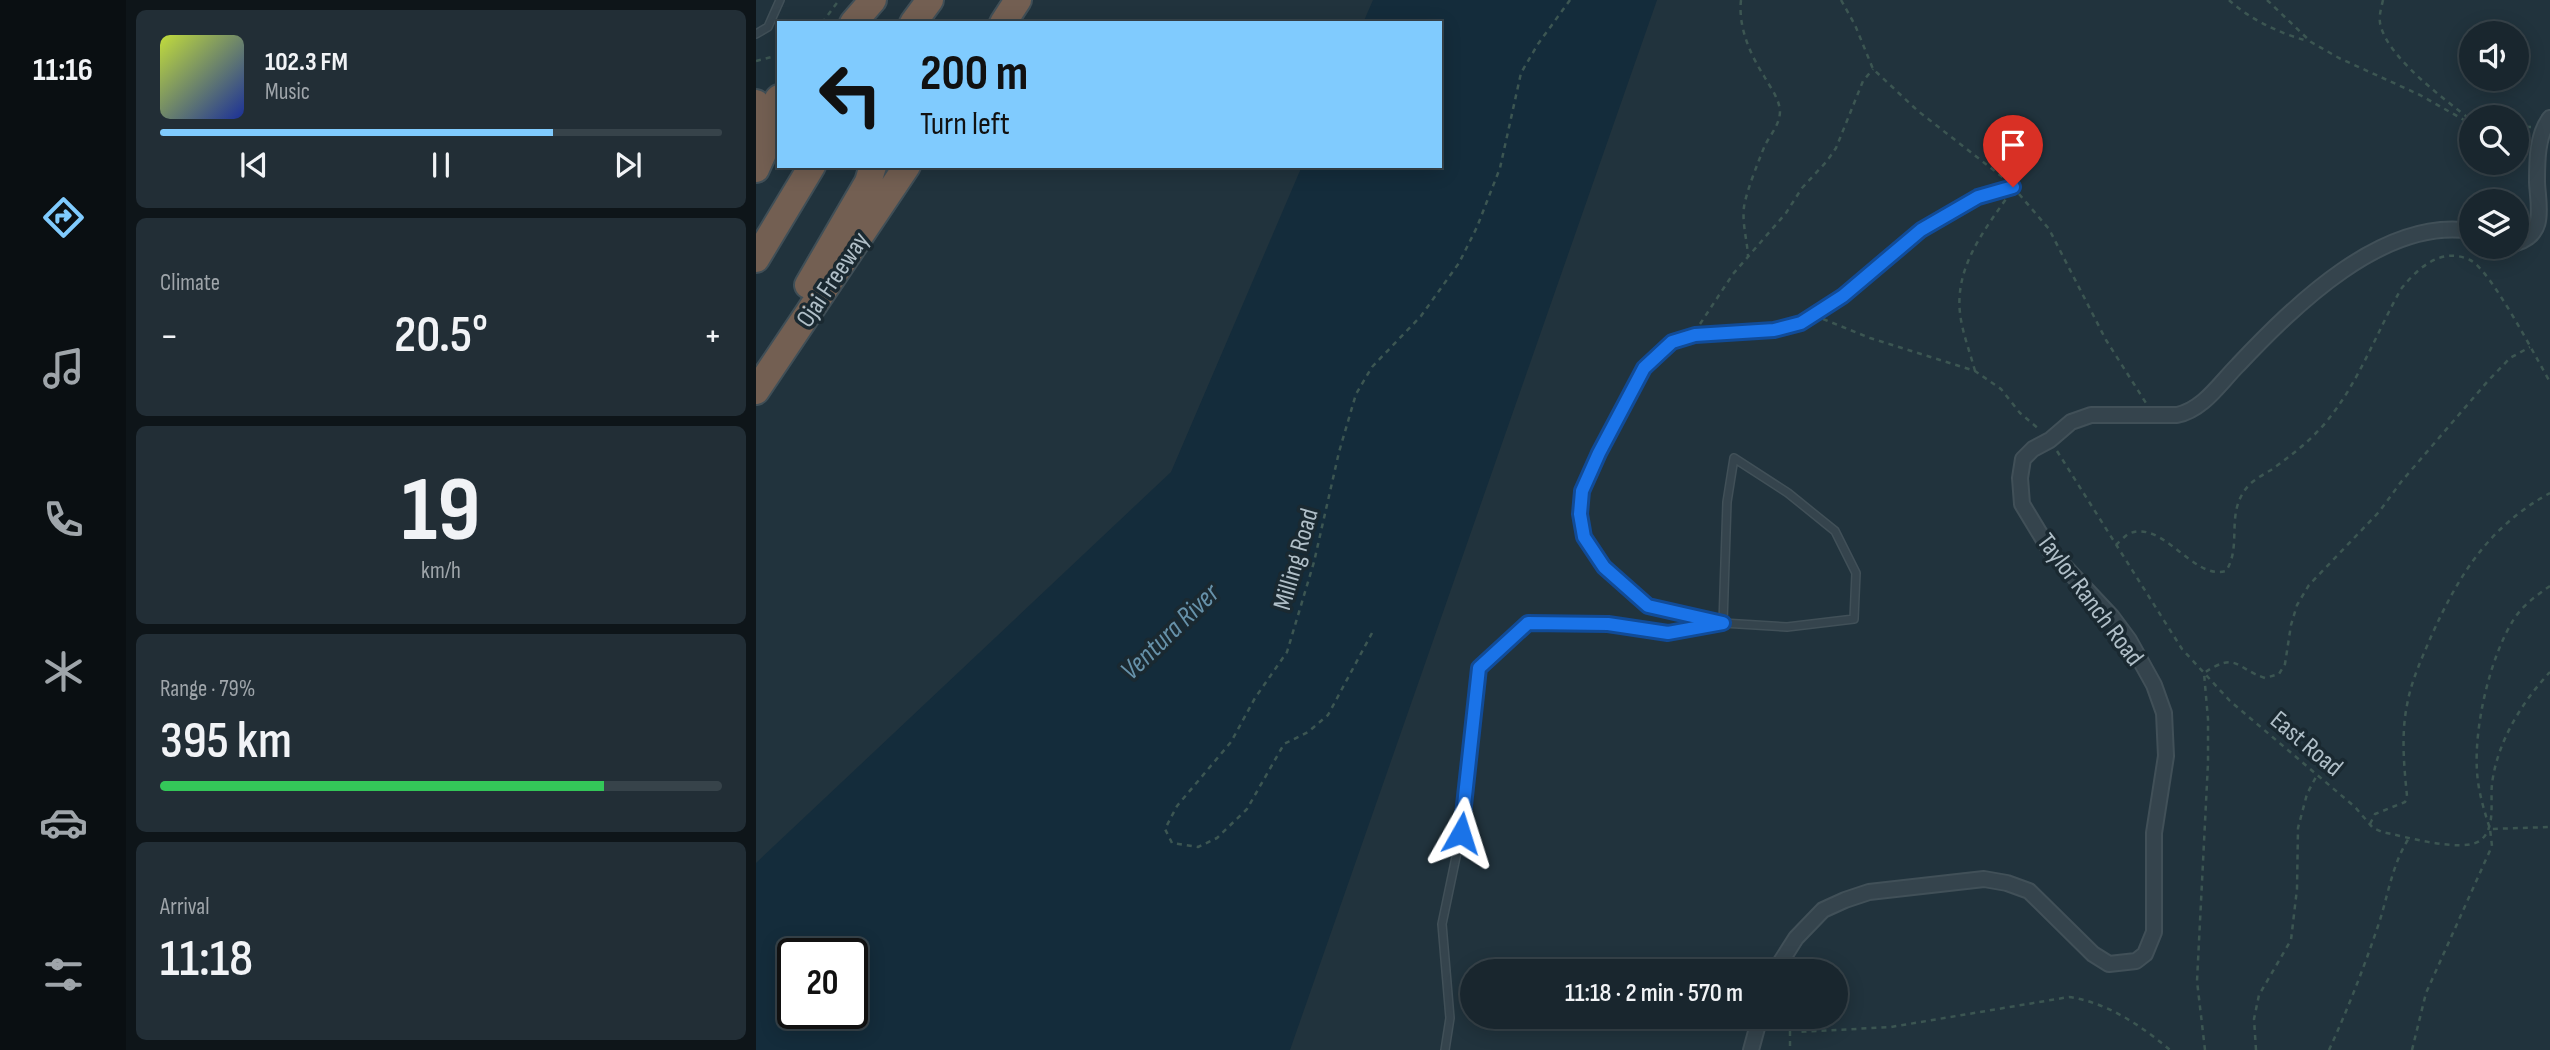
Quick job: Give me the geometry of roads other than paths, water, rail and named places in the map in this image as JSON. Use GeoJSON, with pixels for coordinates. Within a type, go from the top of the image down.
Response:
{"type":"FeatureCollection","features":[{"type":"Feature","properties":{"kind":"highway"},"geometry":{"type":"LineString","coordinates":[[855,21],[873,0]]}},
{"type":"Feature","properties":{"kind":"highway"},"geometry":{"type":"LineString","coordinates":[[914,21],[930,0]]}},
{"type":"Feature","properties":{"kind":"highway"},"geometry":{"type":"LineString","coordinates":[[1004,21],[1018,0]]}},
{"type":"Feature","properties":{"kind":"highway"},"geometry":{"type":"LineString","coordinates":[[756,103],[770,126],[768,141],[756,169]]}},
{"type":"Feature","properties":{"kind":"highway"},"geometry":{"type":"LineString","coordinates":[[756,259],[811,168]]}},
{"type":"Feature","properties":{"kind":"highway"},"geometry":{"type":"LineString","coordinates":[[777,360],[792,314],[867,182],[872,168]]}},
{"type":"Feature","properties":{"kind":"highway","name":"Ojai Freeway"},"geometry":{"type":"LineString","coordinates":[[756,391],[906,168]]}},
{"type":"Feature","properties":{"kind":"street"},"geometry":{"type":"LineString","coordinates":[[2529,238],[2536,229],[2541,212],[2537,183],[2539,155],[2542,129],[2550,118]]}},
{"type":"Feature","properties":{"kind":"street","name":"Taylor Ranch Road"},"geometry":{"type":"LineString","coordinates":[[1783,959],[1796,938],[1823,911],[1845,900],[1869,892],[1983,879],[2007,883],[2029,891],[2092,954],[2109,964],[2136,961],[2145,954],[2154,932],[2154,833],[2166,756],[2164,713],[2154,685],[2129,640],[2112,617],[2051,552],[2022,504],[2020,478],[2023,459],[2071,422],[2091,415],[2188,413],[2263,339],[2349,266],[2381,246],[2421,232],[2459,229]]}},
{"type":"Feature","properties":{"kind":"street"},"geometry":{"type":"LineString","coordinates":[[1751,1050],[1757,1029]]}},
{"type":"Feature","properties":{"kind":"lane"},"geometry":{"type":"LineString","coordinates":[[756,34],[768,27],[780,0]]}},
{"type":"Feature","properties":{"kind":"lane"},"geometry":{"type":"LineString","coordinates":[[1723,623],[1727,502],[1734,458],[1788,493],[1835,531],[1856,573],[1854,620],[1787,627],[1723,623],[1648,606],[1604,567],[1584,537],[1580,514],[1582,491],[1644,368],[1672,342],[1695,335],[1774,330],[1801,323],[1843,296],[1921,230],[1978,197],[2013,187]]}},
{"type":"Feature","properties":{"kind":"lane"},"geometry":{"type":"LineString","coordinates":[[1446,1050],[1450,1018],[1442,924],[1461,833],[1479,668],[1528,623],[1608,624],[1668,633],[1723,623]]}},
{"type":"Feature","properties":{"kind":"water","name":"Ventura River"},"geometry":{"type":"Polygon","coordinates":[[[1373,0],[1657,0],[1290,1050],[756,1050],[756,863],[1171,472],[1301,168],[1442,168],[1442,21],[1364,21],[1373,0]]]}}]}
